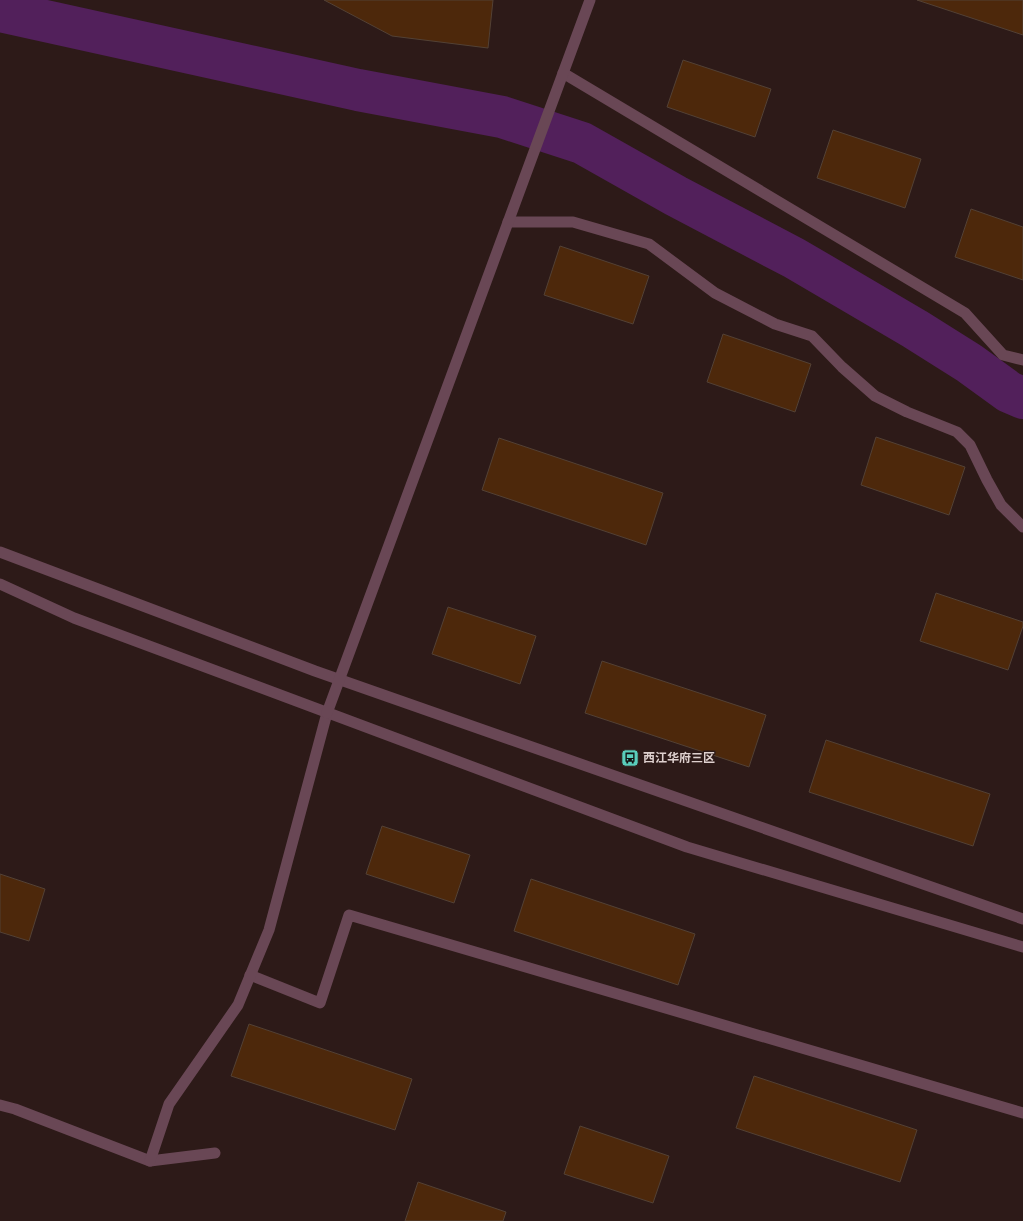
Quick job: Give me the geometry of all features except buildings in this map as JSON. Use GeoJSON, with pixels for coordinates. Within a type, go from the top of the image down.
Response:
{"type":"FeatureCollection","features":[{"type":"Feature","properties":{"kind":"street"},"geometry":{"type":"LineString","coordinates":[[150,1161],[169,1104],[238,1005],[269,930],[328,713],[339,680],[590,0]]}},
{"type":"Feature","properties":{"kind":"street"},"geometry":{"type":"LineString","coordinates":[[563,73],[965,313],[1003,355],[1023,360]]}},
{"type":"Feature","properties":{"kind":"street"},"geometry":{"type":"LineString","coordinates":[[508,222],[573,222],[649,244],[716,293],[775,324],[812,336],[842,367],[875,396],[907,412],[957,432],[970,445],[1001,505],[1023,527]]}},
{"type":"Feature","properties":{"kind":"street"},"geometry":{"type":"LineString","coordinates":[[0,552],[339,680],[1023,919]]}},
{"type":"Feature","properties":{"kind":"street"},"geometry":{"type":"LineString","coordinates":[[0,584],[74,618],[687,847],[1023,947]]}},
{"type":"Feature","properties":{"kind":"street"},"geometry":{"type":"LineString","coordinates":[[250,975],[320,1003],[349,915],[1023,1113]]}},
{"type":"Feature","properties":{"kind":"street"},"geometry":{"type":"LineString","coordinates":[[0,1105],[15,1109],[150,1161],[215,1153]]}},
{"type":"Feature","properties":{"kind":"waterway"},"geometry":{"type":"LineString","coordinates":[[0,11],[358,90],[502,117],[582,143],[676,196],[794,258],[915,329],[969,363],[1009,392],[1023,398]]}},
{"type":"Feature","properties":{"kind":"place","name":"西江华府三区"},"geometry":{"type":"Point","coordinates":[630,758]}}]}
